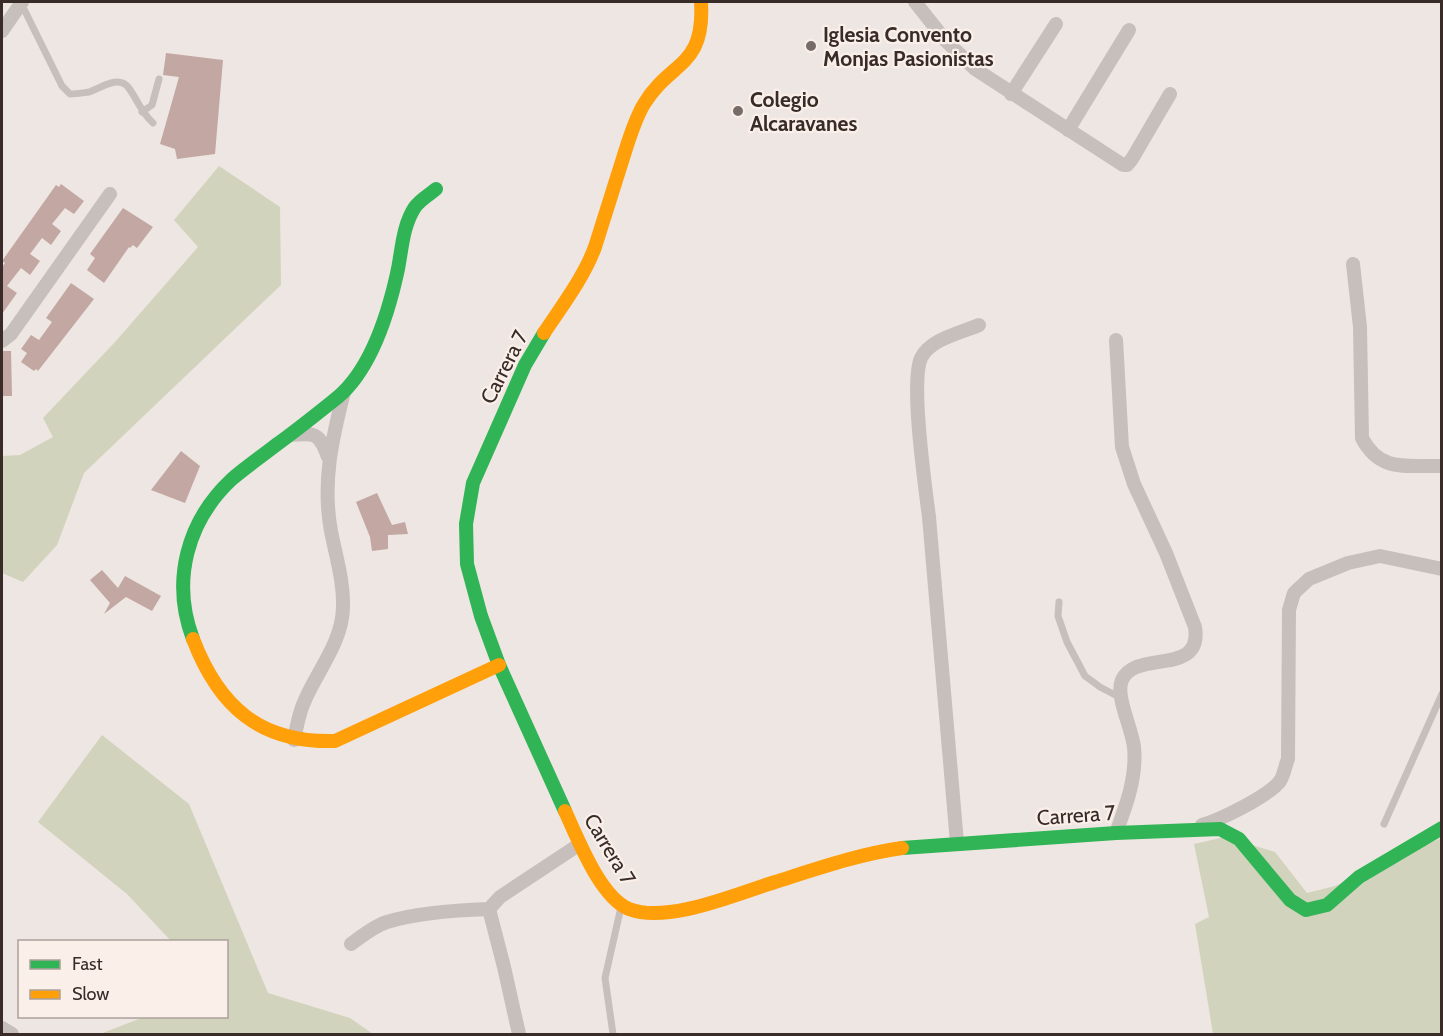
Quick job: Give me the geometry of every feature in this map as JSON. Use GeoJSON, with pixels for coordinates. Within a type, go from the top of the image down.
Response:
{"type":"FeatureCollection","features":[{"type":"Feature","properties":{"kind":"street"},"geometry":{"type":"LineString","coordinates":[[2,31],[22,2]]}},
{"type":"Feature","properties":{"kind":"street","name":"Carrera 7"},"geometry":{"type":"LineString","coordinates":[[701,2],[702,20],[697,45],[681,66],[655,89],[643,105],[629,140],[594,249],[585,268],[525,365],[473,483],[466,524],[466,564],[499,666],[580,844],[604,887],[622,905],[640,913],[656,914],[682,911],[861,856],[900,848],[1116,833],[1220,829],[1239,838],[1290,900],[1306,910],[1327,905],[1359,877],[1442,828]]}},
{"type":"Feature","properties":{"kind":"street"},"geometry":{"type":"LineString","coordinates":[[915,2],[946,41],[975,69],[1123,165],[1132,159],[1170,94]]}},
{"type":"Feature","properties":{"kind":"street"},"geometry":{"type":"LineString","coordinates":[[1011,94],[1056,24]]}},
{"type":"Feature","properties":{"kind":"street"},"geometry":{"type":"LineString","coordinates":[[1068,130],[1129,30]]}},
{"type":"Feature","properties":{"kind":"street"},"geometry":{"type":"LineString","coordinates":[[436,189],[421,200],[410,220],[401,244],[390,303],[380,332],[368,356],[344,392],[227,483],[208,504],[195,526],[186,550],[182,577],[183,607],[190,636],[219,692],[247,719],[270,732],[294,740],[336,741],[499,666]]}},
{"type":"Feature","properties":{"kind":"street"},"geometry":{"type":"LineString","coordinates":[[2,341],[11,334],[110,194]]}},
{"type":"Feature","properties":{"kind":"street"},"geometry":{"type":"LineString","coordinates":[[1353,264],[1360,327],[1362,438],[1368,451],[1377,459],[1394,465],[1442,466]]}},
{"type":"Feature","properties":{"kind":"street"},"geometry":{"type":"LineString","coordinates":[[957,843],[918,406],[919,368],[921,357],[934,344],[979,326]]}},
{"type":"Feature","properties":{"kind":"street"},"geometry":{"type":"LineString","coordinates":[[1116,340],[1122,447],[1134,484],[1166,553],[1197,636],[1187,654],[1179,659],[1145,664],[1130,670],[1122,680],[1119,692],[1134,748],[1131,791],[1116,833]]}},
{"type":"Feature","properties":{"kind":"street"},"geometry":{"type":"LineString","coordinates":[[294,740],[304,702],[340,629],[343,608],[338,558],[326,484],[329,458],[344,392]]}},
{"type":"Feature","properties":{"kind":"street"},"geometry":{"type":"LineString","coordinates":[[290,435],[311,434],[321,439],[329,458]]}},
{"type":"Feature","properties":{"kind":"street"},"geometry":{"type":"LineString","coordinates":[[1185,829],[1218,820],[1269,791],[1282,778],[1287,759],[1289,610],[1294,593],[1309,579],[1348,563],[1380,556],[1442,569]]}},
{"type":"Feature","properties":{"kind":"street"},"geometry":{"type":"LineString","coordinates":[[351,944],[367,932],[387,922],[463,910],[489,909],[500,897],[580,844]]}},
{"type":"Feature","properties":{"kind":"street"},"geometry":{"type":"LineString","coordinates":[[489,909],[519,1035]]}},
{"type":"Feature","properties":{"kind":"street"},"geometry":{"type":"LineString","coordinates":[[2,1028],[12,1035]]}},
{"type":"Feature","properties":{"kind":"lane"},"geometry":{"type":"LineString","coordinates":[[22,2],[62,86],[70,94],[88,92],[119,82],[125,84],[142,112],[153,123]]}},
{"type":"Feature","properties":{"kind":"lane"},"geometry":{"type":"LineString","coordinates":[[142,112],[152,105],[159,79]]}},
{"type":"Feature","properties":{"kind":"lane"},"geometry":{"type":"LineString","coordinates":[[1059,602],[1058,616],[1084,676],[1121,698]]}},
{"type":"Feature","properties":{"kind":"lane"},"geometry":{"type":"LineString","coordinates":[[1384,824],[1442,694]]}},
{"type":"Feature","properties":{"kind":"lane"},"geometry":{"type":"LineString","coordinates":[[613,1035],[605,978],[622,905]]}},
{"type":"Feature","properties":{"kind":"green space"},"geometry":{"type":"Polygon","coordinates":[[[219,166],[280,207],[281,285],[84,473],[57,545],[23,582],[2,573],[2,456],[20,455],[53,437],[43,418],[115,342],[198,247],[174,220],[219,166]]]}},
{"type":"Feature","properties":{"kind":"green space"},"geometry":{"type":"Polygon","coordinates":[[[102,735],[189,804],[268,993],[350,1018],[373,1034],[100,1034],[141,1018],[228,1018],[228,940],[170,940],[127,894],[38,822],[102,735]]]}},
{"type":"Feature","properties":{"kind":"green space"},"geometry":{"type":"Polygon","coordinates":[[[1225,837],[1275,852],[1307,893],[1335,886],[1441,838],[1441,1034],[1213,1034],[1195,924],[1209,917],[1194,844],[1225,837]]]}},
{"type":"Feature","properties":{"kind":"building"},"geometry":{"type":"Polygon","coordinates":[[[166,53],[223,60],[215,154],[177,159],[175,149],[160,144],[179,77],[163,75],[166,53]]]}},
{"type":"Feature","properties":{"kind":"building"},"geometry":{"type":"Polygon","coordinates":[[[61,184],[84,201],[74,214],[65,208],[52,224],[61,231],[51,245],[42,238],[30,254],[40,261],[30,275],[21,268],[7,286],[17,293],[2,314],[2,267],[5,263],[2,261],[56,185],[59,187],[61,184]]]}},
{"type":"Feature","properties":{"kind":"building"},"geometry":{"type":"Polygon","coordinates":[[[123,208],[153,227],[137,248],[133,245],[129,247],[104,283],[87,270],[95,258],[90,254],[123,208]]]}},
{"type":"Feature","properties":{"kind":"building"},"geometry":{"type":"Polygon","coordinates":[[[71,283],[94,299],[38,371],[36,369],[34,371],[21,362],[27,353],[21,349],[31,335],[39,340],[52,322],[46,318],[71,283]]]}},
{"type":"Feature","properties":{"kind":"building"},"geometry":{"type":"Polygon","coordinates":[[[2,351],[11,351],[12,396],[2,396],[2,351]]]}},
{"type":"Feature","properties":{"kind":"building"},"geometry":{"type":"Polygon","coordinates":[[[181,451],[200,466],[185,503],[151,490],[181,451]]]}},
{"type":"Feature","properties":{"kind":"building"},"geometry":{"type":"Polygon","coordinates":[[[377,493],[392,525],[405,522],[408,534],[388,535],[388,549],[372,551],[370,537],[356,502],[377,493]]]}},
{"type":"Feature","properties":{"kind":"building"},"geometry":{"type":"Polygon","coordinates":[[[102,570],[118,588],[125,576],[161,596],[152,611],[126,597],[104,614],[110,603],[90,580],[102,570]]]}},
{"type":"Feature","properties":{"kind":"traffic: fast"},"geometry":{"type":"LineString","coordinates":[[193,639],[183,595],[184,574],[187,553],[204,514],[232,479],[338,397],[360,371],[370,355],[384,320],[408,221],[417,204],[436,189]]}},
{"type":"Feature","properties":{"kind":"traffic: fast"},"geometry":{"type":"LineString","coordinates":[[544,333],[525,365],[473,483],[466,524],[467,564],[481,616],[499,665],[565,811]]}},
{"type":"Feature","properties":{"kind":"traffic: fast"},"geometry":{"type":"LineString","coordinates":[[902,848],[1116,833],[1220,829],[1239,839],[1290,900],[1306,910],[1327,905],[1359,877],[1442,828]]}},
{"type":"Feature","properties":{"kind":"traffic: slow"},"geometry":{"type":"LineString","coordinates":[[544,333],[572,291],[595,247],[630,136],[644,104],[654,90],[692,52],[698,40],[701,2]]}},
{"type":"Feature","properties":{"kind":"traffic: slow"},"geometry":{"type":"LineString","coordinates":[[193,639],[203,663],[230,702],[264,728],[308,740],[335,741],[499,665]]}},
{"type":"Feature","properties":{"kind":"traffic: slow"},"geometry":{"type":"LineString","coordinates":[[565,811],[591,866],[609,893],[629,909],[645,913],[663,913],[702,906],[838,862],[902,848]]}},
{"type":"Feature","properties":{"kind":"place","name":"Iglesia Convento Monjas Pasionistas"},"geometry":{"type":"Point","coordinates":[811,46]}},
{"type":"Feature","properties":{"kind":"place","name":"Colegio Alcaravanes"},"geometry":{"type":"Point","coordinates":[738,111]}}]}
